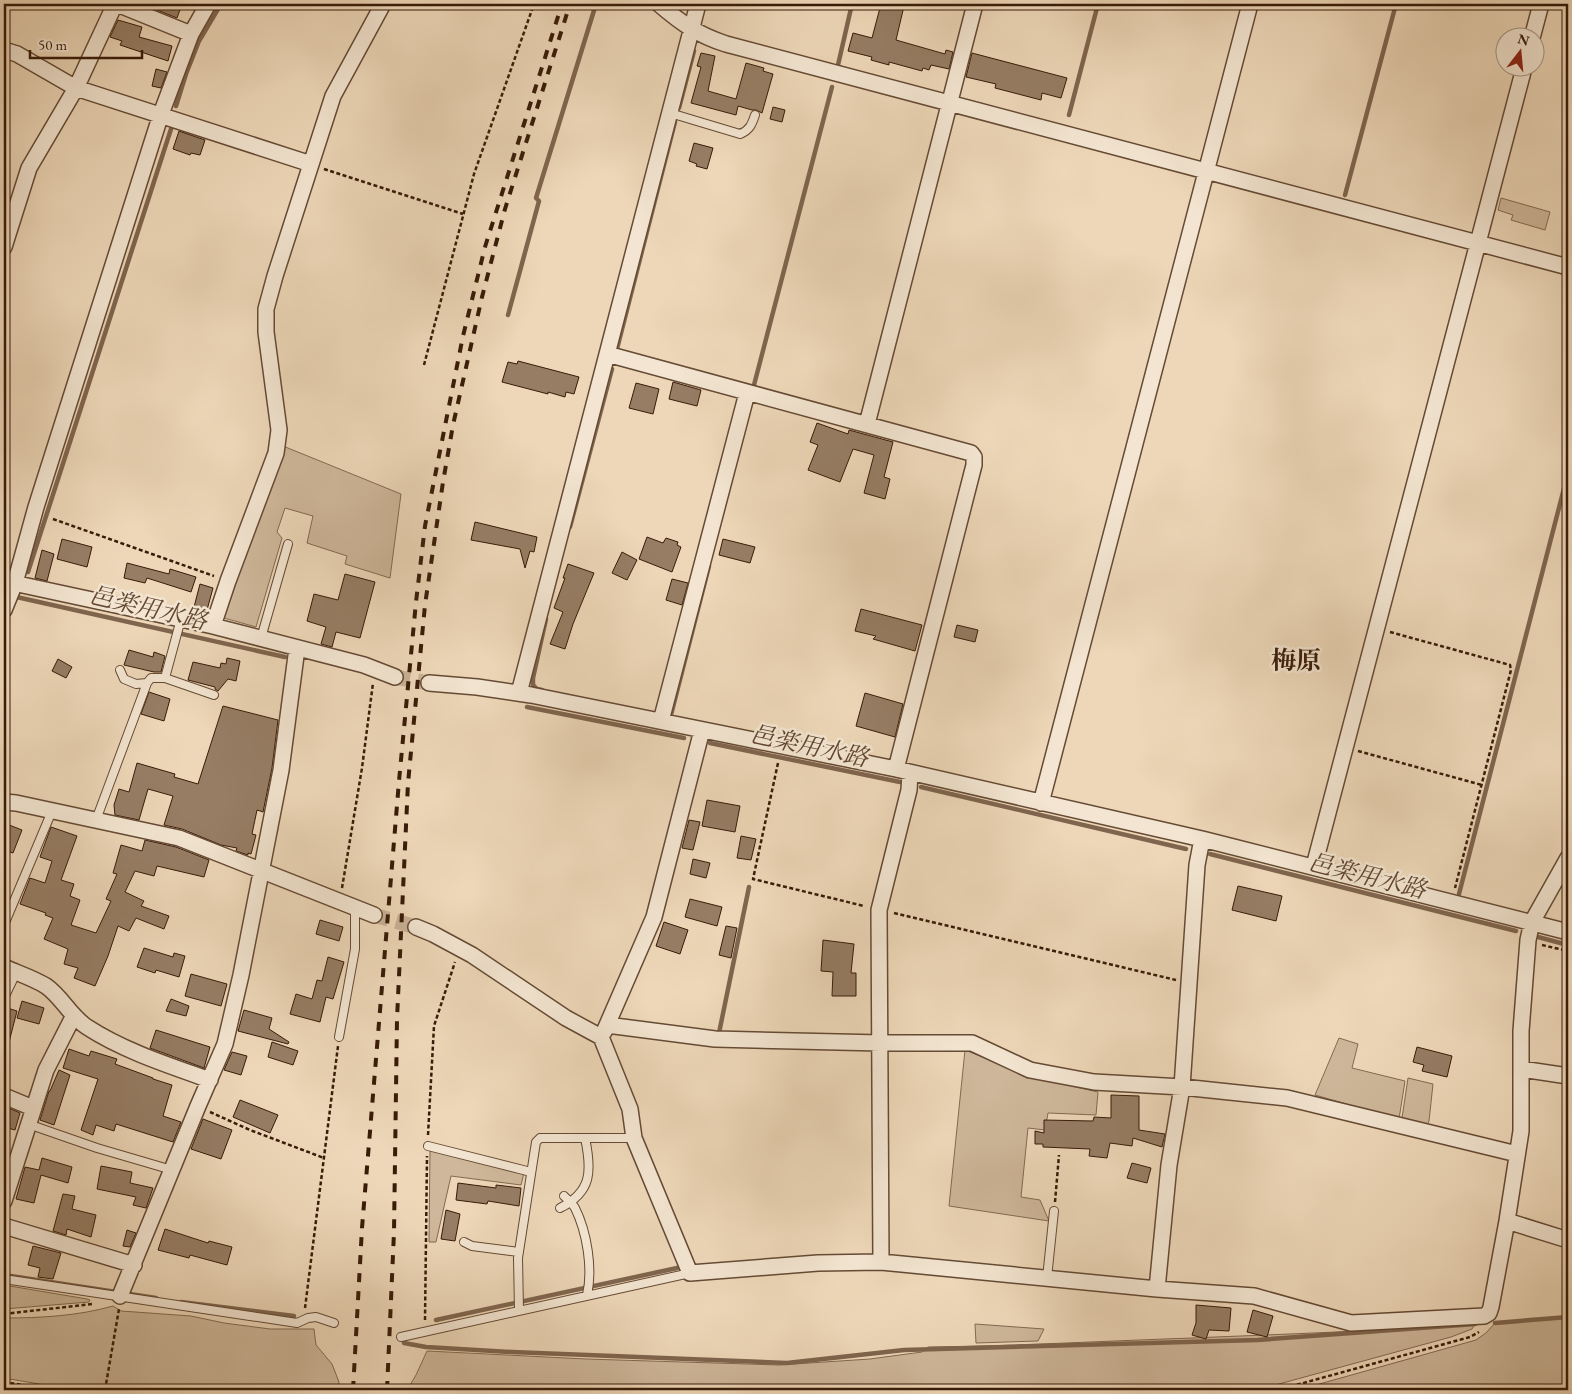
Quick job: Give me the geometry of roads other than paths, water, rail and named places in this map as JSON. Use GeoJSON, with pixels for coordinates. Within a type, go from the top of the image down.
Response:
{"type":"FeatureCollection","features":[{"type":"Feature","properties":{"kind":"street"},"geometry":{"type":"LineString","coordinates":[[4,247],[28,168],[76,88],[116,4],[191,34]]}},
{"type":"Feature","properties":{"kind":"street"},"geometry":{"type":"LineString","coordinates":[[4,610],[10,582],[36,507],[161,114],[191,34],[208,4]]}},
{"type":"Feature","properties":{"kind":"street"},"geometry":{"type":"LineString","coordinates":[[213,626],[276,453],[279,430],[266,332],[266,309],[275,276],[333,96],[384,4]]}},
{"type":"Feature","properties":{"kind":"street"},"geometry":{"type":"LineString","coordinates":[[658,4],[691,29],[707,38],[726,44],[1568,267]]}},
{"type":"Feature","properties":{"kind":"street"},"geometry":{"type":"LineString","coordinates":[[519,693],[698,4]]}},
{"type":"Feature","properties":{"kind":"street"},"geometry":{"type":"LineString","coordinates":[[868,424],[975,4]]}},
{"type":"Feature","properties":{"kind":"street"},"geometry":{"type":"LineString","coordinates":[[1041,803],[1250,4]]}},
{"type":"Feature","properties":{"kind":"street"},"geometry":{"type":"LineString","coordinates":[[1535,28],[1541,4]]}},
{"type":"Feature","properties":{"kind":"street"},"geometry":{"type":"LineString","coordinates":[[4,50],[17,54],[76,88],[311,164]]}},
{"type":"Feature","properties":{"kind":"street"},"geometry":{"type":"LineString","coordinates":[[1314,866],[1521,78]]}},
{"type":"Feature","properties":{"kind":"street"},"geometry":{"type":"LineString","coordinates":[[607,354],[747,393],[966,450],[974,457],[974,465],[903,771],[909,790],[880,910],[881,1262]]}},
{"type":"Feature","properties":{"kind":"street"},"geometry":{"type":"LineString","coordinates":[[661,721],[747,393]]}},
{"type":"Feature","properties":{"kind":"street"},"geometry":{"type":"LineString","coordinates":[[10,582],[213,626],[374,669],[395,677]]}},
{"type":"Feature","properties":{"kind":"street"},"geometry":{"type":"LineString","coordinates":[[120,1302],[198,1106],[225,1044],[262,870],[280,770],[297,648]]}},
{"type":"Feature","properties":{"kind":"street"},"geometry":{"type":"LineString","coordinates":[[429,683],[519,693],[903,771],[1314,866],[1568,932]]}},
{"type":"Feature","properties":{"kind":"street"},"geometry":{"type":"LineString","coordinates":[[702,730],[654,917],[604,1031],[630,1109],[634,1138],[690,1273],[818,1262],[881,1262],[1157,1289],[1254,1296],[1351,1323],[1484,1316],[1489,1313],[1491,1307],[1521,1131],[1521,1031],[1528,942],[1532,922],[1568,858]]}},
{"type":"Feature","properties":{"kind":"street"},"geometry":{"type":"LineString","coordinates":[[4,802],[52,810],[179,838],[374,915]]}},
{"type":"Feature","properties":{"kind":"street"},"geometry":{"type":"LineString","coordinates":[[1157,1289],[1169,1164],[1182,1088],[1197,865],[1202,839]]}},
{"type":"Feature","properties":{"kind":"street"},"geometry":{"type":"LineString","coordinates":[[416,927],[472,955],[566,1018],[604,1031],[715,1039],[972,1043],[1030,1070],[1094,1082],[1287,1098],[1517,1154]]}},
{"type":"Feature","properties":{"kind":"street"},"geometry":{"type":"LineString","coordinates":[[10,970],[46,987],[62,1002],[73,1017],[120,1046],[210,1080]]}},
{"type":"Feature","properties":{"kind":"street"},"geometry":{"type":"LineString","coordinates":[[4,1197],[46,1070],[73,1017]]}},
{"type":"Feature","properties":{"kind":"street"},"geometry":{"type":"LineString","coordinates":[[1521,1069],[1568,1076]]}},
{"type":"Feature","properties":{"kind":"street"},"geometry":{"type":"LineString","coordinates":[[4,1096],[33,1108]]}},
{"type":"Feature","properties":{"kind":"street"},"geometry":{"type":"LineString","coordinates":[[1507,1221],[1568,1240]]}},
{"type":"Feature","properties":{"kind":"street"},"geometry":{"type":"LineString","coordinates":[[4,1226],[134,1265]]}},
{"type":"Feature","properties":{"kind":"lane"},"geometry":{"type":"LineString","coordinates":[[670,113],[740,134],[747,132],[752,125],[755,115]]}},
{"type":"Feature","properties":{"kind":"lane"},"geometry":{"type":"LineString","coordinates":[[261,638],[288,544]]}},
{"type":"Feature","properties":{"kind":"lane"},"geometry":{"type":"LineString","coordinates":[[164,678],[181,620]]}},
{"type":"Feature","properties":{"kind":"lane"},"geometry":{"type":"LineString","coordinates":[[120,670],[124,679],[136,684],[146,683]]}},
{"type":"Feature","properties":{"kind":"lane"},"geometry":{"type":"LineString","coordinates":[[96,820],[146,683],[151,678],[164,678],[214,695]]}},
{"type":"Feature","properties":{"kind":"lane"},"geometry":{"type":"LineString","coordinates":[[4,925],[52,810]]}},
{"type":"Feature","properties":{"kind":"lane"},"geometry":{"type":"LineString","coordinates":[[339,1037],[355,949],[355,908]]}},
{"type":"Feature","properties":{"kind":"lane"},"geometry":{"type":"LineString","coordinates":[[4,998],[10,970]]}},
{"type":"Feature","properties":{"kind":"lane"},"geometry":{"type":"LineString","coordinates":[[28,1124],[97,1148],[172,1170]]}},
{"type":"Feature","properties":{"kind":"lane"},"geometry":{"type":"LineString","coordinates":[[519,1310],[519,1252],[536,1142],[540,1138],[634,1138]]}},
{"type":"Feature","properties":{"kind":"lane"},"geometry":{"type":"LineString","coordinates":[[560,1208],[570,1203],[582,1193],[588,1180],[590,1162],[585,1138]]}},
{"type":"Feature","properties":{"kind":"lane"},"geometry":{"type":"LineString","coordinates":[[428,1146],[531,1172]]}},
{"type":"Feature","properties":{"kind":"lane"},"geometry":{"type":"LineString","coordinates":[[564,1196],[574,1206],[582,1228],[589,1262],[590,1281],[587,1295]]}},
{"type":"Feature","properties":{"kind":"lane"},"geometry":{"type":"LineString","coordinates":[[1047,1278],[1054,1211]]}},
{"type":"Feature","properties":{"kind":"lane"},"geometry":{"type":"LineString","coordinates":[[464,1242],[472,1246],[519,1252]]}},
{"type":"Feature","properties":{"kind":"lane"},"geometry":{"type":"LineString","coordinates":[[401,1337],[690,1273]]}},
{"type":"Feature","properties":{"kind":"lane"},"geometry":{"type":"LineString","coordinates":[[4,1280],[120,1302],[297,1323],[316,1316],[334,1323]]}},
{"type":"Feature","properties":{"kind":"waterway"},"geometry":{"type":"LineString","coordinates":[[176,106],[199,41],[221,4]]}},
{"type":"Feature","properties":{"kind":"waterway"},"geometry":{"type":"LineString","coordinates":[[508,315],[539,201],[536,198],[596,4]]}},
{"type":"Feature","properties":{"kind":"waterway"},"geometry":{"type":"LineString","coordinates":[[838,65],[852,4]]}},
{"type":"Feature","properties":{"kind":"waterway"},"geometry":{"type":"LineString","coordinates":[[1069,115],[1098,4]]}},
{"type":"Feature","properties":{"kind":"waterway"},"geometry":{"type":"LineString","coordinates":[[1345,195],[1396,4]]}},
{"type":"Feature","properties":{"kind":"waterway"},"geometry":{"type":"LineString","coordinates":[[679,108],[694,51]]}},
{"type":"Feature","properties":{"kind":"waterway"},"geometry":{"type":"LineString","coordinates":[[754,385],[832,87]]}},
{"type":"Feature","properties":{"kind":"waterway"},"geometry":{"type":"LineString","coordinates":[[617,349],[675,122]]}},
{"type":"Feature","properties":{"kind":"waterway"},"geometry":{"type":"LineString","coordinates":[[28,572],[171,129]]}},
{"type":"Feature","properties":{"kind":"waterway"},"geometry":{"type":"LineString","coordinates":[[570,527],[612,369]]}},
{"type":"Feature","properties":{"kind":"waterway"},"geometry":{"type":"LineString","coordinates":[[1459,894],[1568,473]]}},
{"type":"Feature","properties":{"kind":"waterway"},"geometry":{"type":"LineString","coordinates":[[671,715],[709,566]]}},
{"type":"Feature","properties":{"kind":"waterway","name":"邑楽用水路"},"geometry":{"type":"LineString","coordinates":[[12,596],[285,657]]}},
{"type":"Feature","properties":{"kind":"waterway"},"geometry":{"type":"LineString","coordinates":[[542,690],[537,689],[533,685],[533,678],[546,619]]}},
{"type":"Feature","properties":{"kind":"waterway","name":"邑楽用水路"},"geometry":{"type":"LineString","coordinates":[[527,707],[684,738]]}},
{"type":"Feature","properties":{"kind":"waterway","name":"邑楽用水路"},"geometry":{"type":"LineString","coordinates":[[710,743],[900,782]]}},
{"type":"Feature","properties":{"kind":"waterway","name":"邑楽用水路"},"geometry":{"type":"LineString","coordinates":[[921,787],[1186,849]]}},
{"type":"Feature","properties":{"kind":"waterway","name":"邑楽用水路"},"geometry":{"type":"LineString","coordinates":[[1210,854],[1516,931]]}},
{"type":"Feature","properties":{"kind":"waterway"},"geometry":{"type":"LineString","coordinates":[[719,1033],[749,887]]}},
{"type":"Feature","properties":{"kind":"waterway","name":"邑楽用水路"},"geometry":{"type":"LineString","coordinates":[[1538,937],[1568,945]]}},
{"type":"Feature","properties":{"kind":"waterway"},"geometry":{"type":"LineString","coordinates":[[436,1320],[677,1268]]}},
{"type":"Feature","properties":{"kind":"waterway"},"geometry":{"type":"LineString","coordinates":[[4,1275],[156,1298]]}},
{"type":"Feature","properties":{"kind":"waterway"},"geometry":{"type":"LineString","coordinates":[[181,1302],[294,1316]]}},
{"type":"Feature","properties":{"kind":"waterway"},"geometry":{"type":"LineString","coordinates":[[1495,1323],[1568,1317]]}},
{"type":"Feature","properties":{"kind":"waterway"},"geometry":{"type":"LineString","coordinates":[[404,1343],[426,1347],[512,1352],[787,1363],[904,1350],[1258,1340],[1475,1324]]}},
{"type":"Feature","properties":{"kind":"tunnel"},"geometry":{"type":"LineString","coordinates":[[395,677],[429,683]]}},
{"type":"Feature","properties":{"kind":"tunnel"},"geometry":{"type":"LineString","coordinates":[[374,915],[416,927]]}},
{"type":"Feature","properties":{"kind":"railway"},"geometry":{"type":"LineString","coordinates":[[353,1390],[362,1228],[399,781],[425,526],[463,336],[485,247],[562,4]]}},
{"type":"Feature","properties":{"kind":"railway"},"geometry":{"type":"LineString","coordinates":[[387,1390],[394,1232],[397,1019],[408,783],[425,605],[453,425],[482,297],[505,209],[570,4]]}},
{"type":"Feature","properties":{"kind":"district","name":"梅原"},"geometry":{"type":"Point","coordinates":[1296,660]}}]}
